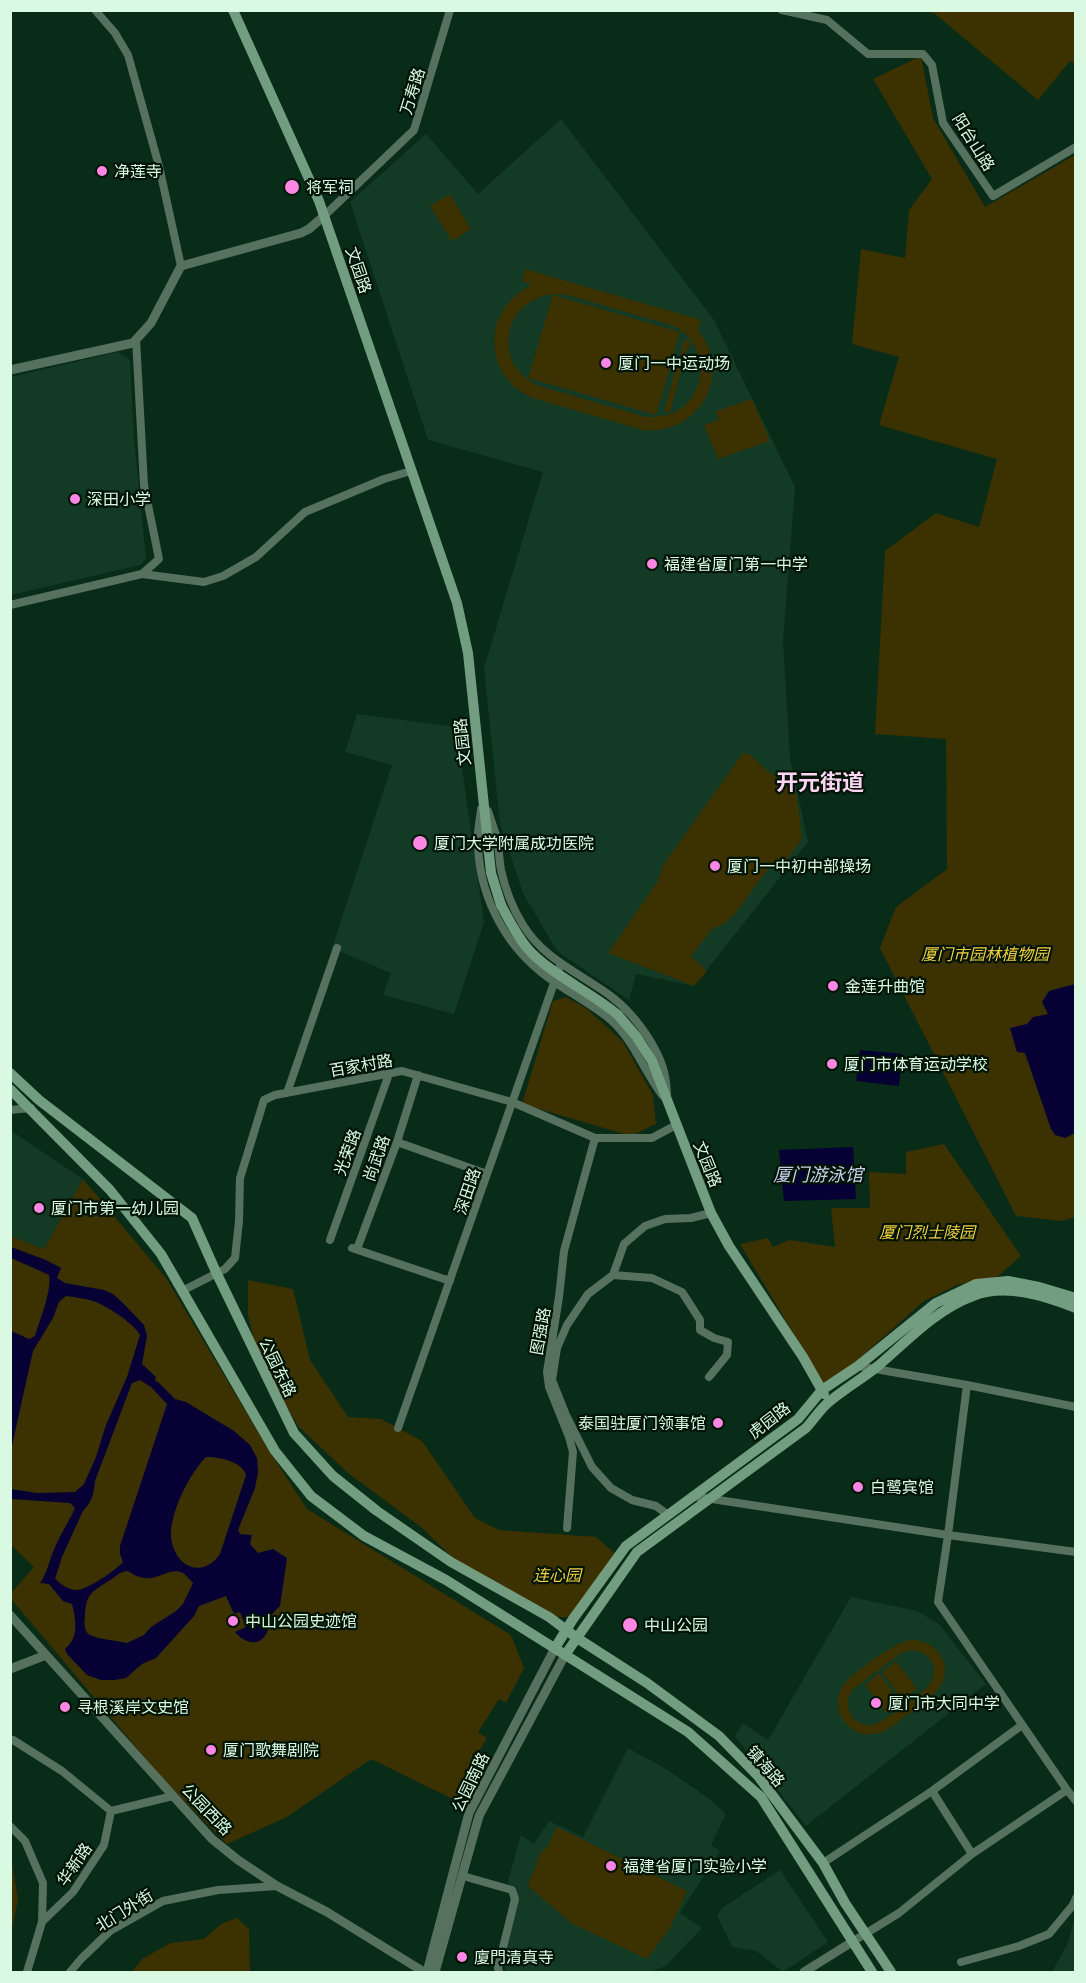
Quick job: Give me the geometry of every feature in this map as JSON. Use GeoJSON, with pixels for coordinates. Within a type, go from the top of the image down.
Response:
{"type":"FeatureCollection","features":[{"type":"Feature","properties":{"kind":"main road","name":"文园路"},"geometry":{"type":"LineString","coordinates":[[233,10],[324,216],[457,603],[468,653],[491,873],[501,904],[514,930],[529,950],[547,965],[603,1002],[636,1036],[652,1061],[711,1213],[729,1246],[803,1357],[829,1402]]}},
{"type":"Feature","properties":{"kind":"main road","name":"公园东路"},"geometry":{"type":"LineString","coordinates":[[10,1073],[39,1100],[192,1218],[294,1433],[333,1476],[377,1511],[451,1562],[549,1617],[566,1630]]}},
{"type":"Feature","properties":{"kind":"main road"},"geometry":{"type":"LineString","coordinates":[[10,1089],[110,1190],[160,1254],[275,1451],[311,1496],[364,1536],[446,1580],[555,1648]]}},
{"type":"Feature","properties":{"kind":"main road","name":"虎园路"},"geometry":{"type":"LineString","coordinates":[[555,1648],[626,1546],[798,1419],[822,1390],[858,1366],[936,1302],[976,1284],[1008,1281],[1040,1287],[1076,1298]]}},
{"type":"Feature","properties":{"kind":"main road","name":"虎园路"},"geometry":{"type":"LineString","coordinates":[[565,1655],[637,1552],[806,1428],[829,1402],[874,1369],[942,1312],[974,1295],[996,1292],[1031,1293],[1076,1308]]}},
{"type":"Feature","properties":{"kind":"main road","name":"镇海路"},"geometry":{"type":"LineString","coordinates":[[566,1630],[647,1683],[719,1736],[758,1776],[823,1863],[845,1903],[891,1972]]}},
{"type":"Feature","properties":{"kind":"main road","name":"镇海路"},"geometry":{"type":"LineString","coordinates":[[555,1648],[688,1732],[761,1797],[872,1972]]}},
{"type":"Feature","properties":{"kind":"street"},"geometry":{"type":"LineString","coordinates":[[10,370],[133,343],[151,323],[181,266],[159,166],[128,55],[115,33],[95,10]]}},
{"type":"Feature","properties":{"kind":"street","name":"万寿路"},"geometry":{"type":"LineString","coordinates":[[324,216],[414,130],[450,10]]}},
{"type":"Feature","properties":{"kind":"street","name":"阳台山路"},"geometry":{"type":"LineString","coordinates":[[782,10],[828,20],[868,54],[922,54],[932,65],[943,123],[993,196],[1076,147]]}},
{"type":"Feature","properties":{"kind":"street"},"geometry":{"type":"LineString","coordinates":[[181,266],[301,233],[324,216]]}},
{"type":"Feature","properties":{"kind":"street"},"geometry":{"type":"LineString","coordinates":[[136,339],[144,485],[159,559],[142,574]]}},
{"type":"Feature","properties":{"kind":"street"},"geometry":{"type":"LineString","coordinates":[[10,605],[142,574],[204,582],[223,576],[256,557],[305,512],[384,479],[411,471]]}},
{"type":"Feature","properties":{"kind":"street"},"geometry":{"type":"LineString","coordinates":[[483,796],[497,839],[501,870],[511,900],[523,925],[535,942],[625,1008],[643,1030],[659,1056],[666,1075],[667,1101]]}},
{"type":"Feature","properties":{"kind":"street"},"geometry":{"type":"LineString","coordinates":[[483,796],[478,841],[482,874],[492,907],[505,934],[522,956],[613,1022],[629,1041],[651,1080],[667,1101]]}},
{"type":"Feature","properties":{"kind":"street"},"geometry":{"type":"LineString","coordinates":[[287,1093],[337,948]]}},
{"type":"Feature","properties":{"kind":"street","name":"深田路"},"geometry":{"type":"LineString","coordinates":[[398,1428],[561,963]]}},
{"type":"Feature","properties":{"kind":"street","name":"百家村路"},"geometry":{"type":"LineString","coordinates":[[182,1291],[225,1269],[235,1258],[240,1178],[264,1100],[275,1095],[402,1071],[512,1102],[595,1138],[652,1138],[676,1125]]}},
{"type":"Feature","properties":{"kind":"street","name":"光荣路"},"geometry":{"type":"LineString","coordinates":[[330,1240],[388,1074]]}},
{"type":"Feature","properties":{"kind":"street","name":"尚武路"},"geometry":{"type":"LineString","coordinates":[[418,1076],[397,1142],[354,1249],[450,1281]]}},
{"type":"Feature","properties":{"kind":"street"},"geometry":{"type":"LineString","coordinates":[[10,1110],[31,1108]]}},
{"type":"Feature","properties":{"kind":"street","name":"图强路"},"geometry":{"type":"LineString","coordinates":[[567,1528],[573,1452],[549,1387],[546,1372],[559,1297],[564,1251],[595,1138]]}},
{"type":"Feature","properties":{"kind":"street"},"geometry":{"type":"LineString","coordinates":[[397,1142],[487,1174]]}},
{"type":"Feature","properties":{"kind":"street"},"geometry":{"type":"LineString","coordinates":[[668,1515],[656,1506],[632,1500],[612,1488],[592,1467],[566,1415],[552,1380],[557,1348],[567,1325],[588,1294],[613,1275],[624,1244],[645,1226],[665,1220],[691,1218],[711,1213]]}},
{"type":"Feature","properties":{"kind":"street"},"geometry":{"type":"LineString","coordinates":[[613,1275],[652,1278],[682,1292],[700,1320],[700,1330],[714,1338],[728,1342],[727,1355],[708,1377]]}},
{"type":"Feature","properties":{"kind":"street"},"geometry":{"type":"LineString","coordinates":[[858,1366],[1076,1407]]}},
{"type":"Feature","properties":{"kind":"street"},"geometry":{"type":"LineString","coordinates":[[967,1385],[938,1602],[1076,1802]]}},
{"type":"Feature","properties":{"kind":"street"},"geometry":{"type":"LineString","coordinates":[[692,1496],[1076,1552]]}},
{"type":"Feature","properties":{"kind":"street","name":"公园西路"},"geometry":{"type":"LineString","coordinates":[[10,1615],[212,1839],[277,1886],[327,1912],[425,1972]]}},
{"type":"Feature","properties":{"kind":"street","name":"公园南路"},"geometry":{"type":"LineString","coordinates":[[425,1972],[469,1813],[555,1648]]}},
{"type":"Feature","properties":{"kind":"street"},"geometry":{"type":"LineString","coordinates":[[10,1669],[46,1655]]}},
{"type":"Feature","properties":{"kind":"street","name":"公园南路"},"geometry":{"type":"LineString","coordinates":[[435,1972],[479,1816],[565,1655]]}},
{"type":"Feature","properties":{"kind":"street"},"geometry":{"type":"LineString","coordinates":[[823,1863],[932,1791],[1022,1725]]}},
{"type":"Feature","properties":{"kind":"street"},"geometry":{"type":"LineString","coordinates":[[11,1740],[62,1771],[111,1811],[173,1796]]}},
{"type":"Feature","properties":{"kind":"street"},"geometry":{"type":"LineString","coordinates":[[804,1972],[899,1913],[972,1854],[1067,1790]]}},
{"type":"Feature","properties":{"kind":"street"},"geometry":{"type":"LineString","coordinates":[[932,1791],[972,1854]]}},
{"type":"Feature","properties":{"kind":"street","name":"华新路"},"geometry":{"type":"LineString","coordinates":[[42,1922],[73,1892],[104,1845],[111,1811]]}},
{"type":"Feature","properties":{"kind":"street","name":"华新路"},"geometry":{"type":"LineString","coordinates":[[10,1826],[25,1841],[43,1884],[42,1922],[27,1972]]}},
{"type":"Feature","properties":{"kind":"street"},"geometry":{"type":"LineString","coordinates":[[463,1876],[512,1890],[515,1899],[498,1968],[499,1972]]}},
{"type":"Feature","properties":{"kind":"street","name":"北门外街"},"geometry":{"type":"LineString","coordinates":[[70,1972],[110,1931],[164,1901],[218,1890],[277,1886]]}},
{"type":"Feature","properties":{"kind":"street"},"geometry":{"type":"LineString","coordinates":[[961,1962],[1019,1946],[1048,1934],[1073,1905],[1076,1898]]}},
{"type":"Feature","properties":{"kind":"shaded area","name":"福建省厦门第一中学"},"geometry":{"type":"Polygon","coordinates":[[[561,119],[714,320],[795,487],[783,641],[790,758],[808,842],[694,986],[636,974],[629,1000],[557,951],[523,893],[500,824],[484,668],[543,472],[428,440],[350,202],[426,134],[478,194],[561,119]]]}},
{"type":"Feature","properties":{"kind":"shaded area","name":"深田小学"},"geometry":{"type":"Polygon","coordinates":[[[117,352],[130,360],[134,439],[146,559],[140,565],[11,595],[11,377],[117,352]]]}},
{"type":"Feature","properties":{"kind":"shaded area","name":"厦门大学附属成功医院"},"geometry":{"type":"Polygon","coordinates":[[[357,714],[456,727],[484,922],[454,1014],[383,995],[391,973],[332,948],[392,765],[345,752],[357,714]]]}},
{"type":"Feature","properties":{"kind":"shaded area","name":"厦门市第一幼儿园"},"geometry":{"type":"Polygon","coordinates":[[[10,1130],[83,1179],[44,1249],[11,1236],[10,1130]]]}},
{"type":"Feature","properties":{"kind":"shaded area","name":"厦门市大同中学"},"geometry":{"type":"Polygon","coordinates":[[[851,1597],[917,1611],[939,1624],[986,1684],[806,1826],[735,1736],[743,1723],[768,1740],[851,1597]]]}},
{"type":"Feature","properties":{"kind":"shaded area","name":"福建省厦门实验小学"},"geometry":{"type":"Polygon","coordinates":[[[628,1748],[666,1769],[707,1797],[726,1814],[711,1845],[720,1851],[680,1913],[702,1928],[666,1966],[649,1972],[506,1972],[501,1954],[510,1901],[508,1881],[521,1835],[534,1844],[549,1821],[583,1837],[628,1748]]]}},
{"type":"Feature","properties":{"kind":"shaded area"},"geometry":{"type":"Polygon","coordinates":[[[780,1870],[828,1942],[783,1972],[756,1951],[732,1947],[717,1916],[722,1908],[780,1870]]]}},
{"type":"Feature","properties":{"kind":"shaded area"},"geometry":{"type":"Polygon","coordinates":[[[1075,1917],[1075,1972],[1052,1972],[1068,1943],[1075,1917]]]}},
{"type":"Feature","properties":{"kind":"green space"},"geometry":{"type":"Polygon","coordinates":[[[923,11],[1075,11],[1075,64],[1070,61],[1038,100],[934,13],[923,11]]]}},
{"type":"Feature","properties":{"kind":"green space","name":"厦门市园林植物园"},"geometry":{"type":"Polygon","coordinates":[[[921,56],[933,118],[985,207],[1075,155],[1075,1217],[1062,1221],[1016,1216],[880,948],[896,907],[947,869],[946,739],[875,734],[885,551],[936,513],[979,527],[997,459],[879,425],[899,357],[852,344],[861,249],[905,258],[909,210],[932,179],[873,79],[921,56]]]}},
{"type":"Feature","properties":{"kind":"green space"},"geometry":{"type":"Polygon","coordinates":[[[450,194],[471,229],[452,241],[430,206],[450,194]]]}},
{"type":"Feature","properties":{"kind":"green space"},"geometry":{"type":"Polygon","coordinates":[[[525,269],[701,320],[698,330],[708,347],[712,365],[711,383],[705,399],[695,412],[681,423],[663,429],[643,430],[533,398],[516,388],[504,374],[497,358],[494,342],[497,325],[504,310],[516,296],[532,285],[522,281],[525,269]],[[553,294],[536,299],[523,308],[514,320],[509,334],[509,349],[514,364],[524,376],[539,386],[646,417],[659,417],[672,413],[687,403],[700,380],[701,370],[697,352],[687,335],[664,323],[568,295],[553,294]]]}},
{"type":"Feature","properties":{"kind":"green space"},"geometry":{"type":"Polygon","coordinates":[[[553,295],[680,332],[656,415],[528,378],[553,295]]]}},
{"type":"Feature","properties":{"kind":"green space"},"geometry":{"type":"Polygon","coordinates":[[[684,340],[691,341],[686,350],[670,413],[664,411],[684,340]]]}},
{"type":"Feature","properties":{"kind":"green space"},"geometry":{"type":"Polygon","coordinates":[[[752,399],[770,441],[718,459],[704,425],[719,420],[716,411],[752,399]]]}},
{"type":"Feature","properties":{"kind":"green space","name":"厦门一中初中部操场"},"geometry":{"type":"Polygon","coordinates":[[[743,753],[746,755],[748,753],[771,774],[782,780],[797,796],[802,839],[779,870],[771,865],[734,915],[724,924],[712,929],[691,956],[707,971],[694,986],[608,953],[658,881],[663,865],[743,753]]]}},
{"type":"Feature","properties":{"kind":"green space"},"geometry":{"type":"Polygon","coordinates":[[[566,997],[586,1008],[623,1042],[653,1095],[656,1124],[631,1136],[522,1104],[553,1001],[566,997]]]}},
{"type":"Feature","properties":{"kind":"green space","name":"厦门烈士陵园"},"geometry":{"type":"Polygon","coordinates":[[[944,1144],[1021,1256],[997,1277],[957,1285],[924,1301],[826,1388],[740,1244],[768,1238],[773,1247],[789,1240],[835,1247],[831,1208],[870,1208],[869,1172],[906,1174],[906,1152],[944,1144]]]}},
{"type":"Feature","properties":{"kind":"green space"},"geometry":{"type":"Polygon","coordinates":[[[83,1179],[166,1278],[268,1449],[307,1509],[511,1635],[524,1668],[506,1703],[499,1699],[478,1732],[487,1738],[466,1774],[463,1804],[371,1759],[287,1817],[227,1844],[162,1778],[11,1599],[12,1592],[34,1567],[11,1545],[10,1236],[44,1249],[83,1179]]]}},
{"type":"Feature","properties":{"kind":"green space","name":"连心园"},"geometry":{"type":"Polygon","coordinates":[[[248,1280],[293,1289],[310,1360],[348,1417],[381,1419],[422,1441],[475,1518],[499,1530],[596,1537],[620,1558],[577,1617],[545,1617],[452,1557],[422,1528],[348,1473],[299,1427],[259,1361],[248,1315],[248,1280]]]}},
{"type":"Feature","properties":{"kind":"green space"},"geometry":{"type":"Polygon","coordinates":[[[910,1640],[929,1644],[938,1652],[944,1663],[945,1673],[938,1690],[886,1730],[869,1734],[852,1729],[841,1716],[838,1708],[841,1689],[862,1668],[910,1640]],[[918,1651],[901,1653],[852,1690],[848,1706],[856,1720],[866,1725],[877,1723],[927,1687],[933,1676],[933,1665],[927,1656],[918,1651]]]}},
{"type":"Feature","properties":{"kind":"green space"},"geometry":{"type":"Polygon","coordinates":[[[896,1661],[917,1689],[903,1700],[882,1672],[896,1661]]]}},
{"type":"Feature","properties":{"kind":"green space"},"geometry":{"type":"Polygon","coordinates":[[[879,1673],[900,1702],[886,1713],[865,1685],[879,1673]]]}},
{"type":"Feature","properties":{"kind":"green space"},"geometry":{"type":"Polygon","coordinates":[[[557,1827],[687,1891],[670,1928],[647,1959],[571,1923],[528,1886],[541,1852],[547,1848],[557,1827]]]}},
{"type":"Feature","properties":{"kind":"green space"},"geometry":{"type":"Polygon","coordinates":[[[11,1857],[18,1900],[11,1933],[11,1857]]]}},
{"type":"Feature","properties":{"kind":"green space"},"geometry":{"type":"Polygon","coordinates":[[[237,1918],[249,1929],[250,1972],[132,1972],[142,1959],[171,1943],[204,1939],[221,1924],[237,1918]]]}},
{"type":"Feature","properties":{"kind":"water"},"geometry":{"type":"Polygon","coordinates":[[[1075,984],[1075,1133],[1065,1138],[1055,1135],[1051,1129],[1025,1053],[1017,1052],[1010,1028],[1027,1024],[1033,1017],[1048,1014],[1042,1002],[1049,991],[1075,984]]]}},
{"type":"Feature","properties":{"kind":"water"},"geometry":{"type":"Polygon","coordinates":[[[860,1050],[902,1054],[899,1086],[856,1081],[860,1050]]]}},
{"type":"Feature","properties":{"kind":"water","name":"厦门游泳馆"},"geometry":{"type":"Polygon","coordinates":[[[853,1147],[856,1199],[784,1201],[779,1150],[853,1147]]]}},
{"type":"Feature","properties":{"kind":"water"},"geometry":{"type":"Polygon","coordinates":[[[11,1247],[61,1268],[57,1278],[65,1283],[104,1290],[113,1294],[144,1325],[147,1336],[142,1364],[156,1377],[155,1381],[175,1399],[186,1402],[234,1431],[250,1445],[257,1458],[258,1472],[255,1488],[238,1530],[240,1534],[252,1535],[250,1544],[258,1553],[273,1549],[287,1558],[280,1606],[271,1616],[268,1630],[260,1640],[247,1641],[235,1632],[246,1627],[240,1612],[234,1614],[226,1596],[199,1606],[194,1616],[156,1658],[142,1664],[126,1678],[101,1680],[87,1675],[67,1654],[65,1649],[73,1640],[75,1628],[72,1604],[63,1601],[49,1584],[40,1583],[57,1542],[75,1508],[70,1503],[11,1499],[11,1489],[37,1493],[75,1492],[84,1484],[127,1377],[140,1335],[125,1319],[96,1302],[66,1296],[59,1302],[53,1318],[33,1351],[11,1450],[11,1331],[29,1339],[35,1336],[47,1297],[49,1275],[11,1258],[11,1247]],[[140,1380],[132,1383],[95,1481],[92,1497],[62,1557],[55,1579],[71,1589],[87,1587],[123,1562],[120,1546],[167,1404],[151,1387],[140,1380]],[[206,1457],[177,1505],[171,1536],[173,1546],[182,1562],[197,1568],[205,1567],[220,1554],[246,1475],[244,1470],[235,1463],[223,1459],[206,1457]],[[176,1571],[153,1578],[125,1572],[90,1595],[86,1603],[84,1621],[88,1634],[127,1643],[144,1635],[151,1627],[183,1604],[193,1583],[183,1573],[176,1571]]]}},
{"type":"Feature","properties":{"kind":"place","name":"净莲寺"},"geometry":{"type":"Point","coordinates":[102,171]}},
{"type":"Feature","properties":{"kind":"place","name":"将军祠"},"geometry":{"type":"Point","coordinates":[292,187]}},
{"type":"Feature","properties":{"kind":"place","name":"厦门一中运动场"},"geometry":{"type":"Point","coordinates":[606,363]}},
{"type":"Feature","properties":{"kind":"place","name":"深田小学"},"geometry":{"type":"Point","coordinates":[75,499]}},
{"type":"Feature","properties":{"kind":"place","name":"福建省厦门第一中学"},"geometry":{"type":"Point","coordinates":[652,564]}},
{"type":"Feature","properties":{"kind":"place","name":"厦门大学附属成功医院"},"geometry":{"type":"Point","coordinates":[420,843]}},
{"type":"Feature","properties":{"kind":"place","name":"厦门一中初中部操场"},"geometry":{"type":"Point","coordinates":[715,866]}},
{"type":"Feature","properties":{"kind":"place","name":"金莲升曲馆"},"geometry":{"type":"Point","coordinates":[833,986]}},
{"type":"Feature","properties":{"kind":"place","name":"厦门市体育运动学校"},"geometry":{"type":"Point","coordinates":[832,1064]}},
{"type":"Feature","properties":{"kind":"place","name":"厦门市第一幼儿园"},"geometry":{"type":"Point","coordinates":[39,1208]}},
{"type":"Feature","properties":{"kind":"place","name":"泰国驻厦门领事馆"},"geometry":{"type":"Point","coordinates":[718,1423]}},
{"type":"Feature","properties":{"kind":"place","name":"白鹭宾馆"},"geometry":{"type":"Point","coordinates":[858,1487]}},
{"type":"Feature","properties":{"kind":"place","name":"中山公园史迹馆"},"geometry":{"type":"Point","coordinates":[233,1621]}},
{"type":"Feature","properties":{"kind":"place","name":"中山公园"},"geometry":{"type":"Point","coordinates":[630,1625]}},
{"type":"Feature","properties":{"kind":"place","name":"厦门市大同中学"},"geometry":{"type":"Point","coordinates":[876,1703]}},
{"type":"Feature","properties":{"kind":"place","name":"寻根溪岸文史馆"},"geometry":{"type":"Point","coordinates":[65,1707]}},
{"type":"Feature","properties":{"kind":"place","name":"厦门歌舞剧院"},"geometry":{"type":"Point","coordinates":[211,1750]}},
{"type":"Feature","properties":{"kind":"place","name":"福建省厦门实验小学"},"geometry":{"type":"Point","coordinates":[611,1866]}},
{"type":"Feature","properties":{"kind":"place","name":"廈門清真寺"},"geometry":{"type":"Point","coordinates":[462,1957]}},
{"type":"Feature","properties":{"kind":"district","name":"开元街道"},"geometry":{"type":"Point","coordinates":[820,782]}}]}
